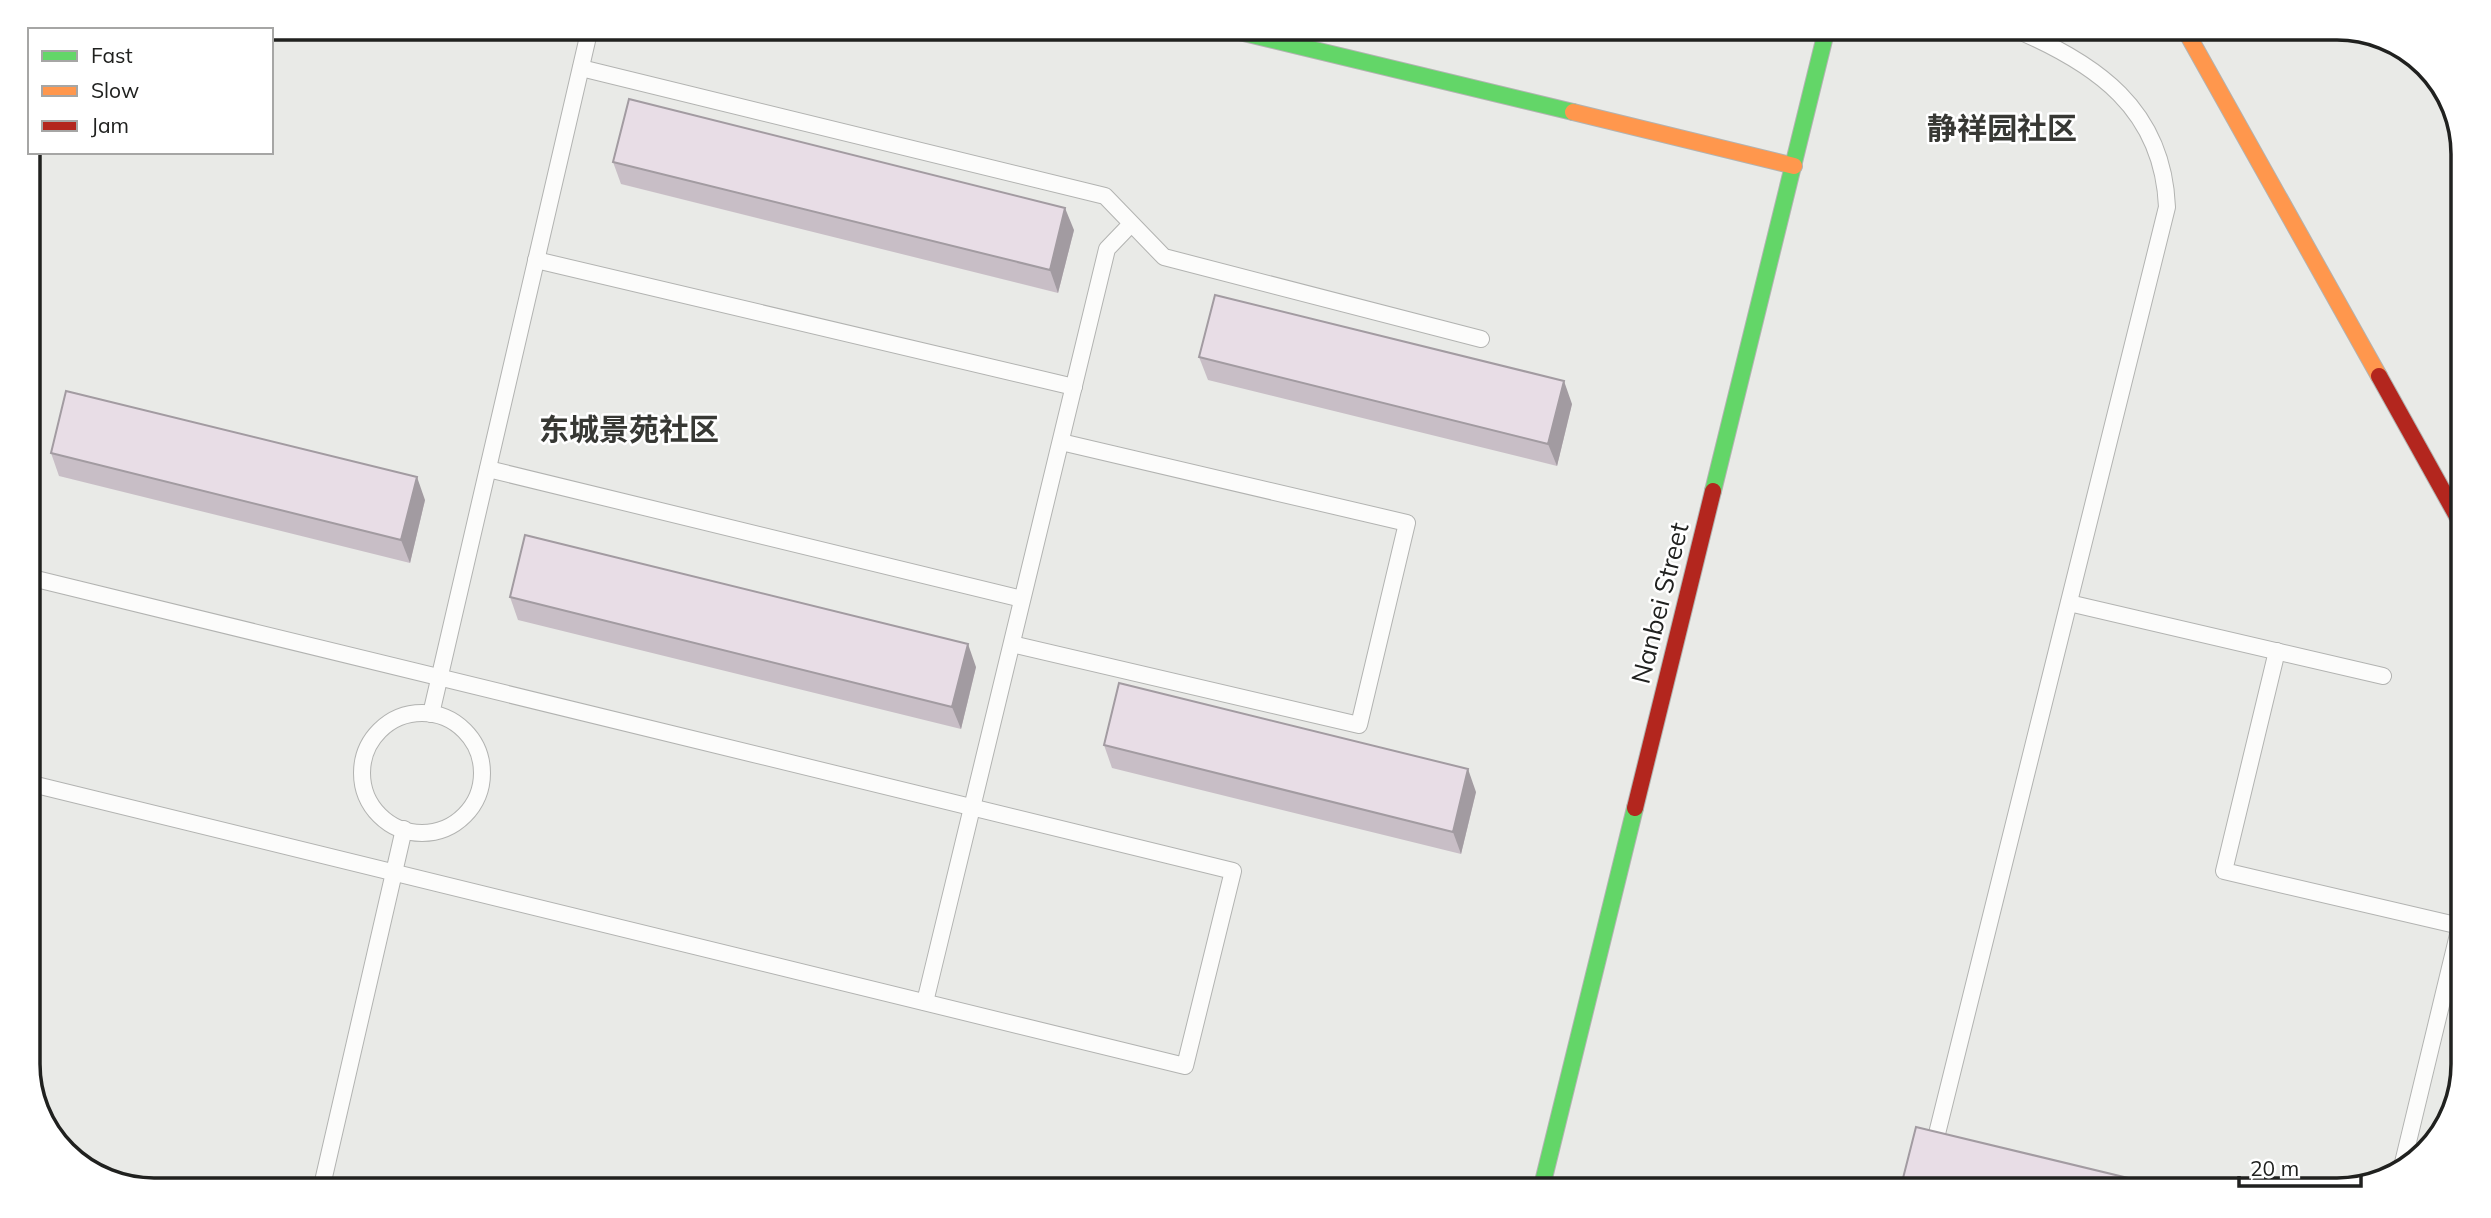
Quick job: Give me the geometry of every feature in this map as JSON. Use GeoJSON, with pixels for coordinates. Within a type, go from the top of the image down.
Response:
{"type":"FeatureCollection","features":[{"type":"Feature","properties":{"kind":"street"},"geometry":{"type":"LineString","coordinates":[[1273,40],[1794,166]]}},
{"type":"Feature","properties":{"kind":"street","name":"Nanbei Street"},"geometry":{"type":"LineString","coordinates":[[1544,1178],[1824,40]]}},
{"type":"Feature","properties":{"kind":"street"},"geometry":{"type":"LineString","coordinates":[[2191,40],[2451,506]]}},
{"type":"Feature","properties":{"kind":"lane"},"geometry":{"type":"LineString","coordinates":[[431,714],[587,40]]}},
{"type":"Feature","properties":{"kind":"lane"},"geometry":{"type":"LineString","coordinates":[[1926,1178],[2166,207],[2165,177],[2157,148],[2142,119],[2118,92],[2042,40]]}},
{"type":"Feature","properties":{"kind":"lane"},"geometry":{"type":"LineString","coordinates":[[581,68],[1105,196],[1164,257],[1481,339]]}},
{"type":"Feature","properties":{"kind":"lane"},"geometry":{"type":"LineString","coordinates":[[925,1002],[1107,249],[1131,223]]}},
{"type":"Feature","properties":{"kind":"lane"},"geometry":{"type":"LineString","coordinates":[[536,260],[1074,387]]}},
{"type":"Feature","properties":{"kind":"lane"},"geometry":{"type":"LineString","coordinates":[[1012,644],[1359,725],[1363,712],[1407,523],[1061,442]]}},
{"type":"Feature","properties":{"kind":"lane"},"geometry":{"type":"LineString","coordinates":[[488,469],[1022,599]]}},
{"type":"Feature","properties":{"kind":"lane"},"geometry":{"type":"LineString","coordinates":[[40,580],[1233,871],[1185,1066],[40,786]]}},
{"type":"Feature","properties":{"kind":"lane"},"geometry":{"type":"LineString","coordinates":[[2069,603],[2383,676]]}},
{"type":"Feature","properties":{"kind":"lane"},"geometry":{"type":"LineString","coordinates":[[2277,651],[2224,871],[2451,918]]}},
{"type":"Feature","properties":{"kind":"lane"},"geometry":{"type":"LineString","coordinates":[[431,714],[462,728],[474,742],[481,760],[482,778],[478,796],[468,812],[453,825],[436,832],[404,830],[379,814],[367,797],[362,777],[364,756],[373,738],[388,723],[407,715],[431,714]]}},
{"type":"Feature","properties":{"kind":"lane"},"geometry":{"type":"LineString","coordinates":[[324,1178],[404,830]]}},
{"type":"Feature","properties":{"kind":"lane"},"geometry":{"type":"LineString","coordinates":[[2405,1155],[2451,965]]}},
{"type":"Feature","properties":{"kind":"building"},"geometry":{"type":"Polygon","coordinates":[[[629,99],[1065,208],[1050,270],[613,162],[629,99]]]}},
{"type":"Feature","properties":{"kind":"building"},"geometry":{"type":"Polygon","coordinates":[[[1215,295],[1564,381],[1548,444],[1199,357],[1215,295]]]}},
{"type":"Feature","properties":{"kind":"building"},"geometry":{"type":"Polygon","coordinates":[[[66,391],[417,477],[401,540],[51,453],[66,391]]]}},
{"type":"Feature","properties":{"kind":"building"},"geometry":{"type":"Polygon","coordinates":[[[525,535],[968,644],[952,707],[510,597],[525,535]]]}},
{"type":"Feature","properties":{"kind":"building"},"geometry":{"type":"Polygon","coordinates":[[[1119,683],[1468,769],[1453,832],[1104,745],[1119,683]]]}},
{"type":"Feature","properties":{"kind":"building"},"geometry":{"type":"Polygon","coordinates":[[[1916,1127],[2128,1178],[1903,1178],[1916,1127]]]}},
{"type":"Feature","properties":{"kind":"traffic: fast"},"geometry":{"type":"LineString","coordinates":[[1273,40],[1573,112]]}},
{"type":"Feature","properties":{"kind":"traffic: fast"},"geometry":{"type":"LineString","coordinates":[[1713,491],[1824,40]]}},
{"type":"Feature","properties":{"kind":"traffic: fast"},"geometry":{"type":"LineString","coordinates":[[1544,1178],[1635,808]]}},
{"type":"Feature","properties":{"kind":"traffic: slow"},"geometry":{"type":"LineString","coordinates":[[2191,40],[2379,376]]}},
{"type":"Feature","properties":{"kind":"traffic: slow"},"geometry":{"type":"LineString","coordinates":[[1573,112],[1794,166]]}},
{"type":"Feature","properties":{"kind":"traffic: jam"},"geometry":{"type":"LineString","coordinates":[[2379,376],[2451,505]]}},
{"type":"Feature","properties":{"kind":"traffic: jam"},"geometry":{"type":"LineString","coordinates":[[1635,808],[1713,491]]}},
{"type":"Feature","properties":{"kind":"district","name":"静祥园社区"},"geometry":{"type":"Point","coordinates":[2002,129]}},
{"type":"Feature","properties":{"kind":"district","name":"东城景苑社区"},"geometry":{"type":"Point","coordinates":[629,430]}}]}
